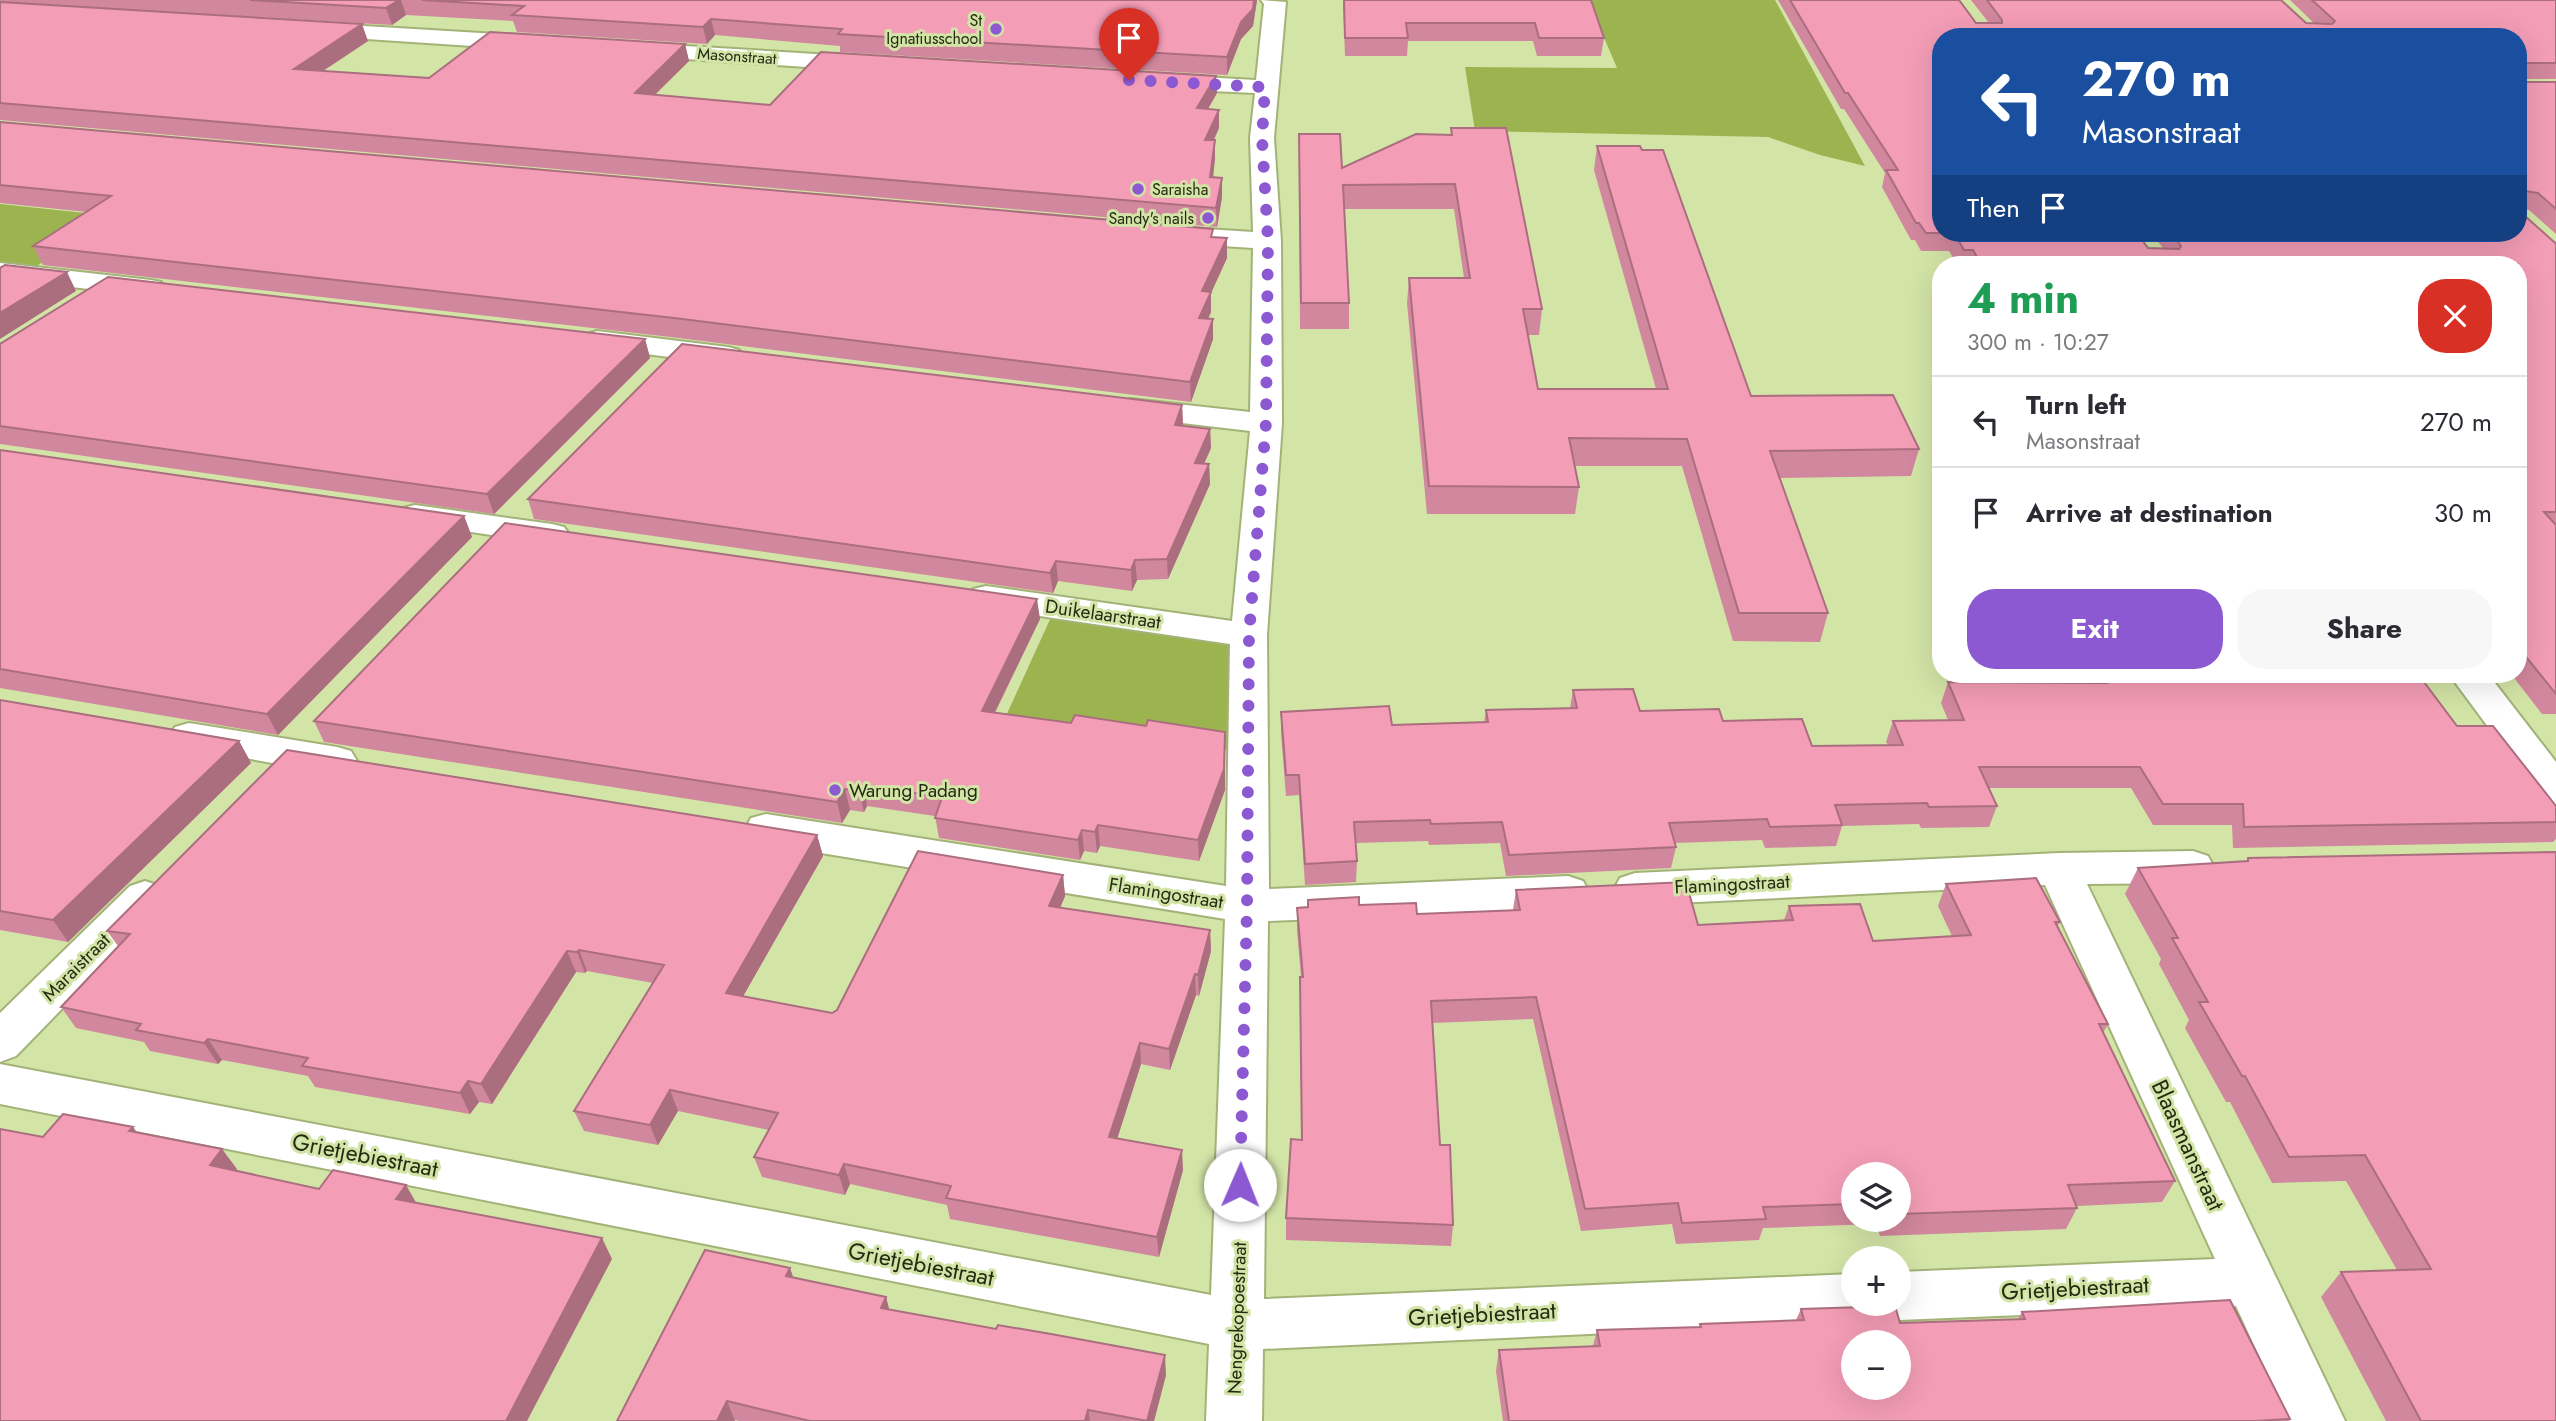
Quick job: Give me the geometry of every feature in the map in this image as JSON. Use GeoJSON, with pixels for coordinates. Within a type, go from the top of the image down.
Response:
{"type":"FeatureCollection","features":[{"type":"Feature","properties":{"kind":"street","name":"Nengrekopoestraat"},"geometry":{"type":"LineString","coordinates":[[1234,1421],[1247,906],[1249,635],[1266,423],[1268,241],[1262,138],[1275,2],[1272,0]]}},
{"type":"Feature","properties":{"kind":"street"},"geometry":{"type":"LineString","coordinates":[[292,29],[557,45]]}},
{"type":"Feature","properties":{"kind":"street","name":"Masonstraat"},"geometry":{"type":"LineString","coordinates":[[613,48],[891,65]]}},
{"type":"Feature","properties":{"kind":"street"},"geometry":{"type":"LineString","coordinates":[[1142,81],[1265,87]]}},
{"type":"Feature","properties":{"kind":"street"},"geometry":{"type":"LineString","coordinates":[[1157,233],[1268,241]]}},
{"type":"Feature","properties":{"kind":"street"},"geometry":{"type":"LineString","coordinates":[[0,271],[181,292]]}},
{"type":"Feature","properties":{"kind":"street"},"geometry":{"type":"LineString","coordinates":[[79,305],[112,284]]}},
{"type":"Feature","properties":{"kind":"street"},"geometry":{"type":"LineString","coordinates":[[569,337],[761,360]]}},
{"type":"Feature","properties":{"kind":"street"},"geometry":{"type":"LineString","coordinates":[[650,379],[679,350]]}},
{"type":"Feature","properties":{"kind":"street"},"geometry":{"type":"LineString","coordinates":[[1100,404],[1266,423]]}},
{"type":"Feature","properties":{"kind":"street"},"geometry":{"type":"LineString","coordinates":[[476,557],[533,498]]}},
{"type":"Feature","properties":{"kind":"street"},"geometry":{"type":"LineString","coordinates":[[381,510],[587,539]]}},
{"type":"Feature","properties":{"kind":"street","name":"Duikelaarstraat"},"geometry":{"type":"LineString","coordinates":[[959,593],[1249,635]]}},
{"type":"Feature","properties":{"kind":"street"},"geometry":{"type":"LineString","coordinates":[[2475,683],[2556,790]]}},
{"type":"Feature","properties":{"kind":"street"},"geometry":{"type":"LineString","coordinates":[[259,782],[316,723]]}},
{"type":"Feature","properties":{"kind":"street"},"geometry":{"type":"LineString","coordinates":[[151,729],[370,766]]}},
{"type":"Feature","properties":{"kind":"street","name":"Flamingostraat"},"geometry":{"type":"LineString","coordinates":[[727,823],[1247,906],[2059,869],[2225,866]]}},
{"type":"Feature","properties":{"kind":"street","name":"Maraistraat"},"geometry":{"type":"LineString","coordinates":[[0,1043],[173,869]]}},
{"type":"Feature","properties":{"kind":"street","name":"Blaasmanstraat"},"geometry":{"type":"LineString","coordinates":[[2059,869],[2317,1421]]}},
{"type":"Feature","properties":{"kind":"street","name":"Grietjebiestraat"},"geometry":{"type":"LineString","coordinates":[[0,1084],[1237,1325],[1841,1299]]}},
{"type":"Feature","properties":{"kind":"street","name":"Grietjebiestraat"},"geometry":{"type":"LineString","coordinates":[[1911,1295],[2251,1281]]}},
{"type":"Feature","properties":{"kind":"green space"},"geometry":{"type":"Polygon","coordinates":[[[1588,0],[1775,0],[1865,166],[1820,155],[1768,137],[1475,131],[1465,67],[1617,68],[1588,0]]]}},
{"type":"Feature","properties":{"kind":"green space"},"geometry":{"type":"Polygon","coordinates":[[[0,204],[114,216],[29,271],[0,268],[0,204]]]}},
{"type":"Feature","properties":{"kind":"green space"},"geometry":{"type":"Polygon","coordinates":[[[1052,615],[1234,644],[1239,752],[1005,718],[1052,615]]]}},
{"type":"Feature","properties":{"kind":"building"},"geometry":{"type":"Polygon","coordinates":[[[250,0],[399,0],[386,8],[250,0]]]}},
{"type":"Feature","properties":{"kind":"building"},"geometry":{"type":"Polygon","coordinates":[[[422,0],[1254,0],[1253,9],[1241,22],[1227,57],[838,34],[842,29],[711,19],[703,27],[512,15],[524,6],[422,0]]]}},
{"type":"Feature","properties":{"kind":"building"},"geometry":{"type":"Polygon","coordinates":[[[1344,0],[1591,0],[1604,38],[1539,38],[1535,23],[1406,23],[1408,38],[1345,38],[1344,0]]]}},
{"type":"Feature","properties":{"kind":"building"},"geometry":{"type":"Polygon","coordinates":[[[1790,0],[1959,0],[1976,23],[2002,23],[1987,0],[2281,0],[2306,23],[2332,24],[2335,21],[2312,0],[2556,0],[2556,63],[2527,63],[2527,28],[1932,28],[1932,233],[1926,233],[1919,223],[1916,223],[1886,170],[1898,170],[1848,93],[1845,93],[1790,0]]]}},
{"type":"Feature","properties":{"kind":"building"},"geometry":{"type":"Polygon","coordinates":[[[0,2],[362,24],[294,69],[429,78],[490,32],[685,44],[635,93],[770,105],[821,52],[1216,76],[1197,108],[1219,110],[1205,140],[1215,140],[1210,177],[1222,178],[1216,208],[0,103],[0,2]]]}},
{"type":"Feature","properties":{"kind":"building"},"geometry":{"type":"Polygon","coordinates":[[[2527,82],[2556,82],[2556,209],[2538,193],[2527,191],[2527,82]]]}},
{"type":"Feature","properties":{"kind":"building"},"geometry":{"type":"Polygon","coordinates":[[[0,122],[1213,229],[1211,237],[1227,238],[1202,291],[1211,292],[1199,318],[1213,319],[1190,382],[674,318],[33,246],[111,196],[0,185],[0,122]]]}},
{"type":"Feature","properties":{"kind":"building"},"geometry":{"type":"Polygon","coordinates":[[[1451,128],[1506,128],[1542,309],[1523,309],[1538,389],[1668,389],[1597,146],[1640,146],[1642,150],[1663,150],[1751,396],[1893,395],[1919,449],[1770,451],[1828,613],[1739,613],[1687,439],[1569,438],[1579,487],[1429,486],[1409,278],[1470,278],[1455,184],[1343,185],[1349,303],[1301,303],[1299,134],[1340,134],[1342,168],[1416,134],[1452,135],[1451,128]]]}},
{"type":"Feature","properties":{"kind":"building"},"geometry":{"type":"Polygon","coordinates":[[[2527,218],[2556,243],[2556,512],[2544,512],[2556,525],[2556,694],[2527,658],[2527,256],[1976,256],[1973,250],[1964,250],[1959,242],[2144,242],[2148,248],[2179,249],[2181,246],[2178,242],[2527,242],[2527,218]]]}},
{"type":"Feature","properties":{"kind":"building"},"geometry":{"type":"Polygon","coordinates":[[[5,265],[67,272],[0,313],[0,268],[5,265]]]}},
{"type":"Feature","properties":{"kind":"building"},"geometry":{"type":"Polygon","coordinates":[[[108,277],[645,339],[487,494],[0,426],[0,344],[108,277]]]}},
{"type":"Feature","properties":{"kind":"building"},"geometry":{"type":"Polygon","coordinates":[[[682,344],[1182,405],[1175,425],[1210,429],[1195,463],[1209,464],[1167,559],[1135,560],[1131,570],[1056,561],[1050,573],[528,499],[682,344]]]}},
{"type":"Feature","properties":{"kind":"building"},"geometry":{"type":"Polygon","coordinates":[[[0,450],[464,516],[267,714],[0,669],[0,450]]]}},
{"type":"Feature","properties":{"kind":"building"},"geometry":{"type":"Polygon","coordinates":[[[505,523],[1037,599],[982,711],[1071,723],[1075,715],[1146,726],[1148,720],[1225,732],[1224,769],[1198,840],[1098,825],[1095,832],[1082,830],[1078,840],[935,818],[942,797],[863,785],[859,791],[845,789],[837,802],[314,721],[505,523]]]}},
{"type":"Feature","properties":{"kind":"building"},"geometry":{"type":"Polygon","coordinates":[[[1948,683],[2425,683],[2457,726],[2493,726],[2556,806],[2556,822],[2244,827],[2243,804],[2163,804],[2140,767],[1979,767],[1997,806],[1929,807],[1927,803],[1835,805],[1842,825],[1770,827],[1767,819],[1669,823],[1676,847],[1509,855],[1502,822],[1354,822],[1357,861],[1305,864],[1299,775],[1286,775],[1281,712],[1389,706],[1392,725],[1488,722],[1486,710],[1577,708],[1573,690],[1633,689],[1640,711],[1719,709],[1723,721],[1802,719],[1812,746],[1903,745],[1893,721],[1964,720],[1948,683]]]}},
{"type":"Feature","properties":{"kind":"building"},"geometry":{"type":"Polygon","coordinates":[[[0,700],[239,741],[53,920],[0,911],[0,700]]]}},
{"type":"Feature","properties":{"kind":"building"},"geometry":{"type":"Polygon","coordinates":[[[287,750],[817,835],[726,993],[832,1013],[837,1010],[918,851],[1063,875],[1049,906],[1210,930],[1198,975],[1195,974],[1169,1049],[1140,1043],[1109,1137],[1182,1150],[1157,1237],[946,1198],[951,1186],[844,1164],[839,1175],[754,1157],[778,1113],[670,1090],[650,1125],[574,1111],[664,965],[579,950],[567,951],[481,1084],[468,1081],[460,1093],[302,1066],[308,1058],[208,1039],[204,1043],[136,1030],[141,1024],[61,1007],[130,934],[107,931],[287,750]]]}},
{"type":"Feature","properties":{"kind":"building"},"geometry":{"type":"Polygon","coordinates":[[[2556,852],[2556,1421],[2421,1421],[2341,1272],[2431,1269],[2365,1155],[2289,1157],[2245,1076],[2242,1076],[2199,1002],[2208,1002],[2172,938],[2178,938],[2138,868],[2248,861],[2248,858],[2556,852]]]}},
{"type":"Feature","properties":{"kind":"building"},"geometry":{"type":"Polygon","coordinates":[[[2036,878],[2060,922],[2055,922],[2108,1024],[2099,1024],[2175,1181],[2068,1185],[2077,1208],[1911,1214],[1911,1162],[1841,1162],[1841,1204],[1763,1207],[1766,1219],[1682,1223],[1678,1203],[1585,1209],[1536,997],[1431,1001],[1440,1145],[1450,1145],[1453,1225],[1286,1218],[1291,1139],[1302,1140],[1300,977],[1303,977],[1297,908],[1308,907],[1308,900],[1359,897],[1359,905],[1416,903],[1417,914],[1520,910],[1516,890],[1686,882],[1698,925],[1793,920],[1789,906],[1860,904],[1873,941],[1971,935],[1946,884],[2036,878]]]}},
{"type":"Feature","properties":{"kind":"building"},"geometry":{"type":"Polygon","coordinates":[[[63,1114],[133,1127],[129,1131],[222,1149],[210,1165],[319,1189],[333,1170],[406,1185],[396,1199],[602,1238],[506,1421],[0,1421],[0,1129],[43,1137],[63,1114]]]}},
{"type":"Feature","properties":{"kind":"building"},"geometry":{"type":"Polygon","coordinates":[[[705,1250],[790,1268],[786,1276],[886,1297],[881,1308],[996,1329],[998,1325],[1165,1355],[1147,1421],[1088,1410],[1085,1421],[810,1421],[727,1401],[717,1421],[617,1421],[705,1250]]]}},
{"type":"Feature","properties":{"kind":"building"},"geometry":{"type":"Polygon","coordinates":[[[2230,1300],[2290,1419],[1509,1421],[1499,1350],[1600,1346],[1597,1330],[1804,1320],[1801,1309],[1841,1308],[1841,1316],[1898,1316],[1900,1323],[2025,1319],[2022,1312],[2230,1300]]]}},
{"type":"Feature","properties":{"kind":"place","name":"St Ignatiusschool"},"geometry":{"type":"Point","coordinates":[996,29]}},
{"type":"Feature","properties":{"kind":"place","name":"Saraisha"},"geometry":{"type":"Point","coordinates":[1138,189]}},
{"type":"Feature","properties":{"kind":"place","name":"Sandy's nails"},"geometry":{"type":"Point","coordinates":[1208,218]}},
{"type":"Feature","properties":{"kind":"place","name":"Warung Padang"},"geometry":{"type":"Point","coordinates":[835,790]}},
{"type":"Feature","properties":{"kind":"route"},"geometry":{"type":"LineString","coordinates":[[1129,80],[1265,87],[1262,138],[1268,241],[1266,423],[1249,635],[1247,906],[1240,1185]]}}]}
